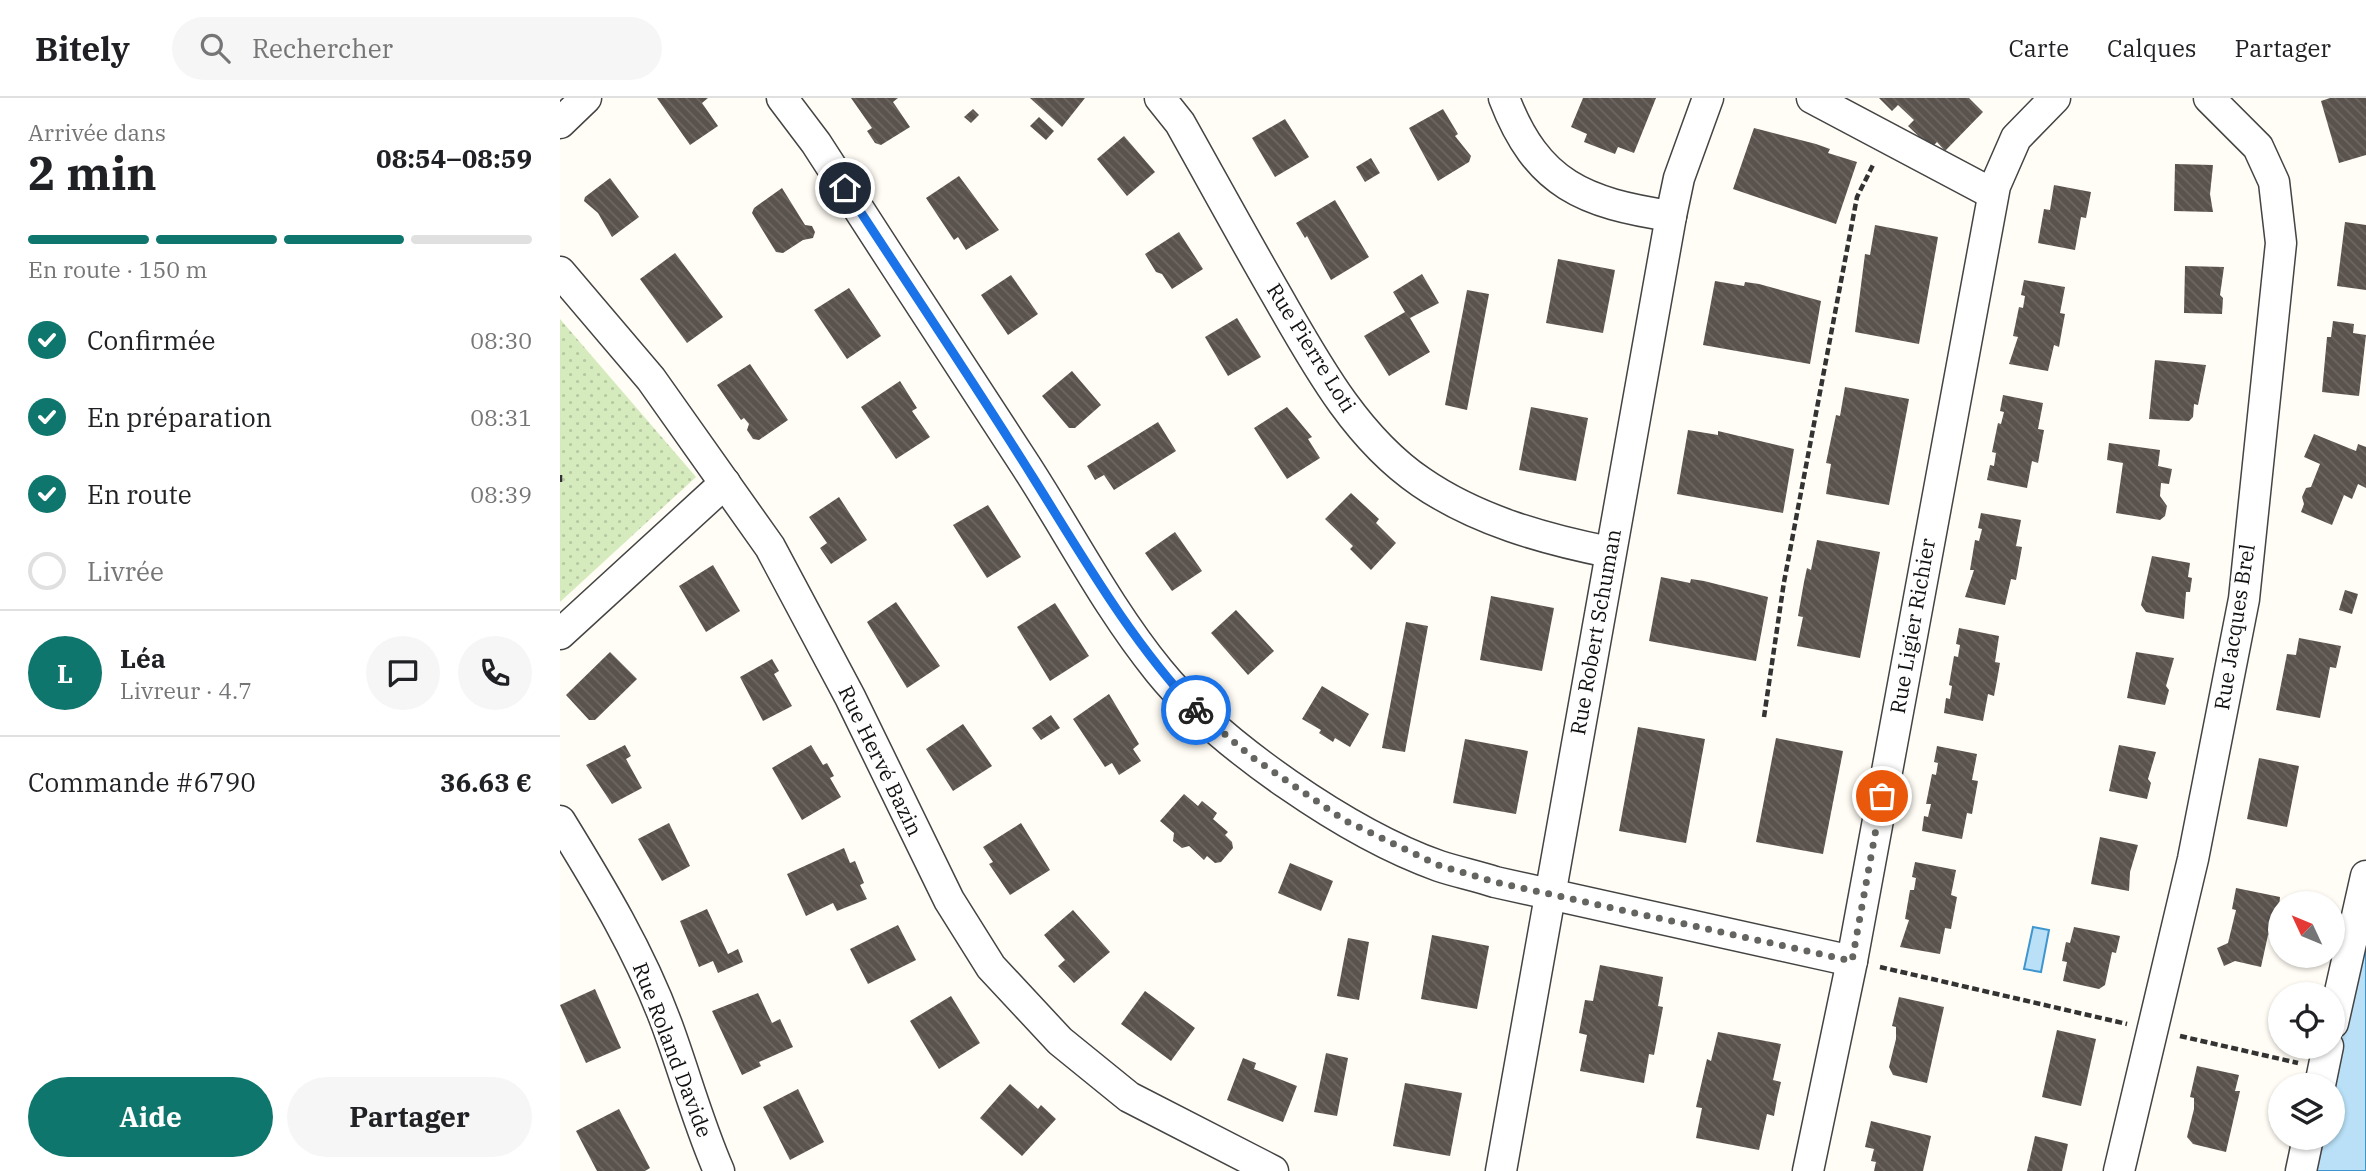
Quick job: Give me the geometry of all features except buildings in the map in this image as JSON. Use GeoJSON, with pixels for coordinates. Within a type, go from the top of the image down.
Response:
{"type":"FeatureCollection","features":[{"type":"Feature","properties":{"kind":"street"},"geometry":{"type":"LineString","coordinates":[[560,123],[586,98]]}},
{"type":"Feature","properties":{"kind":"street"},"geometry":{"type":"LineString","coordinates":[[782,98],[816,144],[1034,478],[1086,565],[1159,671],[1206,720],[1252,757],[1344,820],[1438,865],[1552,894],[1852,961]]}},
{"type":"Feature","properties":{"kind":"street","name":"Rue Pierre Loti"},"geometry":{"type":"LineString","coordinates":[[1160,98],[1180,123],[1318,367],[1378,445],[1421,482],[1484,516],[1562,542],[1609,552]]}},
{"type":"Feature","properties":{"kind":"street"},"geometry":{"type":"LineString","coordinates":[[1504,98],[1534,156],[1570,189],[1618,208],[1671,216]]}},
{"type":"Feature","properties":{"kind":"street","name":"Rue Robert Schuman"},"geometry":{"type":"LineString","coordinates":[[1501,1171],[1552,894],[1609,552],[1671,216],[1679,178],[1708,98]]}},
{"type":"Feature","properties":{"kind":"street"},"geometry":{"type":"LineString","coordinates":[[1812,98],[1993,194]]}},
{"type":"Feature","properties":{"kind":"street","name":"Rue Ligier Richier"},"geometry":{"type":"LineString","coordinates":[[1808,1171],[1852,961],[1993,194],[2016,138],[2054,98]]}},
{"type":"Feature","properties":{"kind":"street","name":"Rue Jacques Brel"},"geometry":{"type":"LineString","coordinates":[[2119,1171],[2193,859],[2244,599],[2281,243],[2274,182],[2258,146],[2209,98]]}},
{"type":"Feature","properties":{"kind":"street","name":"Rue Hervé Bazin"},"geometry":{"type":"LineString","coordinates":[[560,272],[651,379],[770,547],[850,697],[949,900],[991,967],[1060,1041],[1129,1097],[1196,1134],[1273,1171]]}},
{"type":"Feature","properties":{"kind":"street"},"geometry":{"type":"LineString","coordinates":[[560,634],[725,483]]}},
{"type":"Feature","properties":{"kind":"street","name":"Rue Roland Davide"},"geometry":{"type":"LineString","coordinates":[[560,821],[618,916],[666,1024],[698,1123],[719,1171]]}},
{"type":"Feature","properties":{"kind":"street"},"geometry":{"type":"LineString","coordinates":[[2342,982],[2366,876]]}},
{"type":"Feature","properties":{"kind":"street"},"geometry":{"type":"LineString","coordinates":[[2301,1171],[2305,1150]]}},
{"type":"Feature","properties":{"kind":"path"},"geometry":{"type":"LineString","coordinates":[[1764,717],[1784,582],[1857,197],[1886,138]]}},
{"type":"Feature","properties":{"kind":"path"},"geometry":{"type":"LineString","coordinates":[[560,475],[560,485]]}},
{"type":"Feature","properties":{"kind":"path"},"geometry":{"type":"LineString","coordinates":[[1852,961],[2153,1031],[2324,1067]]}},
{"type":"Feature","properties":{"kind":"green space"},"geometry":{"type":"Polygon","coordinates":[[[560,319],[696,477],[560,602],[560,319]]]}},
{"type":"Feature","properties":{"kind":"water"},"geometry":{"type":"Polygon","coordinates":[[[2366,914],[2366,1171],[2314,1171],[2317,1150],[2345,1150],[2345,1073],[2330,1073],[2333,1059],[2345,1059],[2345,1006],[2366,914]]]}},
{"type":"Feature","properties":{"kind":"water"},"geometry":{"type":"Polygon","coordinates":[[[2033,927],[2049,930],[2041,972],[2024,969],[2033,927]]]}},
{"type":"Feature","properties":{"kind":"way so far"},"geometry":{"type":"LineString","coordinates":[[1196,710],[1252,757],[1344,820],[1438,865],[1495,882],[1852,961],[1882,796]]}},
{"type":"Feature","properties":{"kind":"route"},"geometry":{"type":"LineString","coordinates":[[845,188],[1034,478],[1086,565],[1159,671],[1196,710]]}}]}
